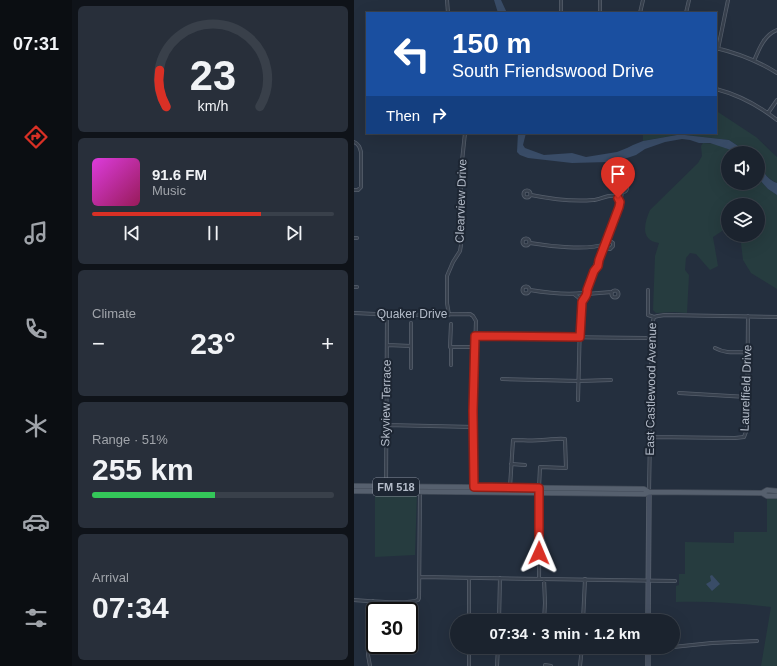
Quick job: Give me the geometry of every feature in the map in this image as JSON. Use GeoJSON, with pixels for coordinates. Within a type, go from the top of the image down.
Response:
{"type":"FeatureCollection","features":[{"type":"Feature","properties":{"kind":"main road","name":"FM 518"},"geometry":{"type":"LineString","coordinates":[[354,486],[386,489]]}},
{"type":"Feature","properties":{"kind":"main road","name":"FM 518"},"geometry":{"type":"LineString","coordinates":[[474,490],[510,488],[540,491]]}},
{"type":"Feature","properties":{"kind":"main road","name":"FM 518"},"geometry":{"type":"LineString","coordinates":[[354,491],[420,489],[645,494],[650,492],[762,493],[767,496],[777,496]]}},
{"type":"Feature","properties":{"kind":"main road","name":"FM 518"},"geometry":{"type":"LineString","coordinates":[[762,493],[767,490],[777,491]]}},
{"type":"Feature","properties":{"kind":"street"},"geometry":{"type":"LineString","coordinates":[[447,0],[448,12]]}},
{"type":"Feature","properties":{"kind":"street"},"geometry":{"type":"LineString","coordinates":[[561,0],[561,12]]}},
{"type":"Feature","properties":{"kind":"street"},"geometry":{"type":"LineString","coordinates":[[600,0],[600,12]]}},
{"type":"Feature","properties":{"kind":"street"},"geometry":{"type":"LineString","coordinates":[[640,12],[643,0]]}},
{"type":"Feature","properties":{"kind":"street"},"geometry":{"type":"LineString","coordinates":[[686,12],[689,0]]}},
{"type":"Feature","properties":{"kind":"street"},"geometry":{"type":"LineString","coordinates":[[728,0],[717,49],[754,61],[777,73]]}},
{"type":"Feature","properties":{"kind":"street"},"geometry":{"type":"LineString","coordinates":[[754,61],[767,37],[777,30]]}},
{"type":"Feature","properties":{"kind":"street"},"geometry":{"type":"LineString","coordinates":[[717,88],[748,100],[777,120]]}},
{"type":"Feature","properties":{"kind":"street"},"geometry":{"type":"LineString","coordinates":[[768,113],[777,100]]}},
{"type":"Feature","properties":{"kind":"street","name":"Clearview Drive"},"geometry":{"type":"LineString","coordinates":[[449,314],[447,303],[447,276],[460,251],[461,244],[460,184],[465,134]]}},
{"type":"Feature","properties":{"kind":"street"},"geometry":{"type":"LineString","coordinates":[[354,142],[360,147],[361,152],[361,187],[358,190],[354,190]]}},
{"type":"Feature","properties":{"kind":"street"},"geometry":{"type":"LineString","coordinates":[[578,400],[582,302],[588,292],[587,290],[594,271],[598,266],[601,252],[620,202],[622,192]]}},
{"type":"Feature","properties":{"kind":"street"},"geometry":{"type":"LineString","coordinates":[[531,195],[565,201],[595,200],[612,195],[618,198],[620,202]]}},
{"type":"Feature","properties":{"kind":"street"},"geometry":{"type":"LineString","coordinates":[[604,247],[610,249],[613,246],[613,243],[607,239]]}},
{"type":"Feature","properties":{"kind":"street"},"geometry":{"type":"LineString","coordinates":[[530,243],[561,247],[582,247],[600,246],[605,243]]}},
{"type":"Feature","properties":{"kind":"street"},"geometry":{"type":"LineString","coordinates":[[595,246],[601,252]]}},
{"type":"Feature","properties":{"kind":"street"},"geometry":{"type":"LineString","coordinates":[[530,290],[574,294],[583,293],[587,290]]}},
{"type":"Feature","properties":{"kind":"street","name":"East Castlewood Avenue"},"geometry":{"type":"LineString","coordinates":[[648,290],[648,315],[654,317],[652,324],[650,492]]}},
{"type":"Feature","properties":{"kind":"street"},"geometry":{"type":"LineString","coordinates":[[587,294],[612,292]]}},
{"type":"Feature","properties":{"kind":"street"},"geometry":{"type":"LineString","coordinates":[[583,293],[584,298]]}},
{"type":"Feature","properties":{"kind":"street"},"geometry":{"type":"LineString","coordinates":[[574,294],[582,302]]}},
{"type":"Feature","properties":{"kind":"street","name":"Quaker Drive"},"geometry":{"type":"LineString","coordinates":[[354,313],[387,315],[470,314],[476,321],[475,336]]}},
{"type":"Feature","properties":{"kind":"street","name":"Skyview Terrace"},"geometry":{"type":"LineString","coordinates":[[386,489],[387,315]]}},
{"type":"Feature","properties":{"kind":"street"},"geometry":{"type":"LineString","coordinates":[[654,317],[665,315],[777,317]]}},
{"type":"Feature","properties":{"kind":"street","name":"Laurelfield Drive"},"geometry":{"type":"LineString","coordinates":[[650,438],[744,437],[747,429],[748,316]]}},
{"type":"Feature","properties":{"kind":"street"},"geometry":{"type":"LineString","coordinates":[[411,323],[411,368]]}},
{"type":"Feature","properties":{"kind":"street"},"geometry":{"type":"LineString","coordinates":[[451,324],[450,347],[452,365]]}},
{"type":"Feature","properties":{"kind":"street"},"geometry":{"type":"LineString","coordinates":[[474,490],[473,411],[475,336],[646,338]]}},
{"type":"Feature","properties":{"kind":"street"},"geometry":{"type":"LineString","coordinates":[[387,345],[412,346]]}},
{"type":"Feature","properties":{"kind":"street"},"geometry":{"type":"LineString","coordinates":[[451,347],[475,347]]}},
{"type":"Feature","properties":{"kind":"street"},"geometry":{"type":"LineString","coordinates":[[716,348],[722,352],[747,352]]}},
{"type":"Feature","properties":{"kind":"street"},"geometry":{"type":"LineString","coordinates":[[502,378],[611,380]]}},
{"type":"Feature","properties":{"kind":"street"},"geometry":{"type":"LineString","coordinates":[[679,393],[747,397]]}},
{"type":"Feature","properties":{"kind":"street"},"geometry":{"type":"LineString","coordinates":[[386,425],[474,427]]}},
{"type":"Feature","properties":{"kind":"street"},"geometry":{"type":"LineString","coordinates":[[510,488],[513,440],[541,441],[557,438],[565,439],[566,468],[540,467],[539,579]]}},
{"type":"Feature","properties":{"kind":"street"},"geometry":{"type":"LineString","coordinates":[[511,464],[525,465]]}},
{"type":"Feature","properties":{"kind":"street"},"geometry":{"type":"LineString","coordinates":[[354,600],[400,602],[418,600],[420,578],[420,489]]}},
{"type":"Feature","properties":{"kind":"street"},"geometry":{"type":"LineString","coordinates":[[648,614],[650,492]]}},
{"type":"Feature","properties":{"kind":"street"},"geometry":{"type":"LineString","coordinates":[[420,578],[675,581]]}},
{"type":"Feature","properties":{"kind":"street"},"geometry":{"type":"LineString","coordinates":[[469,614],[470,578]]}},
{"type":"Feature","properties":{"kind":"street"},"geometry":{"type":"LineString","coordinates":[[499,614],[500,578]]}},
{"type":"Feature","properties":{"kind":"street"},"geometry":{"type":"LineString","coordinates":[[544,579],[544,614]]}},
{"type":"Feature","properties":{"kind":"street"},"geometry":{"type":"LineString","coordinates":[[583,614],[585,580]]}},
{"type":"Feature","properties":{"kind":"street"},"geometry":{"type":"LineString","coordinates":[[370,666],[368,655],[369,631],[373,601]]}},
{"type":"Feature","properties":{"kind":"street"},"geometry":{"type":"LineString","coordinates":[[680,646],[757,641]]}},
{"type":"Feature","properties":{"kind":"street"},"geometry":{"type":"LineString","coordinates":[[469,654],[469,666]]}},
{"type":"Feature","properties":{"kind":"street"},"geometry":{"type":"LineString","coordinates":[[497,666],[498,654]]}},
{"type":"Feature","properties":{"kind":"street"},"geometry":{"type":"LineString","coordinates":[[580,666],[581,654]]}},
{"type":"Feature","properties":{"kind":"street"},"geometry":{"type":"LineString","coordinates":[[648,654],[648,666]]}},
{"type":"Feature","properties":{"kind":"street"},"geometry":{"type":"LineString","coordinates":[[545,665],[551,666]]}},
{"type":"Feature","properties":{"kind":"green space"},"geometry":{"type":"Polygon","coordinates":[[[717,112],[756,137],[777,157],[777,183],[765,174],[765,146],[738,146],[729,140],[677,135],[643,141],[643,134],[717,134],[717,112]]]}},
{"type":"Feature","properties":{"kind":"green space"},"geometry":{"type":"Polygon","coordinates":[[[703,143],[722,146],[721,190],[765,190],[765,186],[777,195],[777,289],[751,273],[743,260],[741,242],[765,242],[765,198],[721,198],[721,232],[713,237],[718,266],[710,270],[696,254],[690,253],[686,258],[685,270],[689,275],[687,313],[656,313],[653,310],[655,256],[659,243],[649,239],[646,235],[646,221],[650,210],[698,163],[702,156],[701,146],[703,143]]]}},
{"type":"Feature","properties":{"kind":"green space"},"geometry":{"type":"Polygon","coordinates":[[[375,493],[417,493],[415,555],[375,557],[375,493]]]}},
{"type":"Feature","properties":{"kind":"green space"},"geometry":{"type":"Polygon","coordinates":[[[767,497],[777,498],[777,666],[761,666],[771,607],[747,604],[676,602],[676,586],[679,585],[679,574],[685,574],[685,542],[734,543],[734,532],[767,532],[767,497]]]}},
{"type":"Feature","properties":{"kind":"water"},"geometry":{"type":"Polygon","coordinates":[[[494,0],[501,0],[507,12],[498,12],[494,0]]]}},
{"type":"Feature","properties":{"kind":"water"},"geometry":{"type":"Polygon","coordinates":[[[518,134],[526,134],[523,145],[525,148],[544,155],[572,153],[586,157],[617,152],[643,141],[677,135],[729,140],[738,146],[721,147],[710,143],[699,143],[682,139],[665,142],[645,149],[636,155],[621,160],[608,162],[572,163],[528,158],[517,152],[518,134]]]}},
{"type":"Feature","properties":{"kind":"water"},"geometry":{"type":"Polygon","coordinates":[[[765,174],[777,183],[777,195],[765,186],[765,174]]]}},
{"type":"Feature","properties":{"kind":"water"},"geometry":{"type":"Polygon","coordinates":[[[712,575],[720,584],[712,591],[706,584],[711,581],[710,576],[712,575]]]}},
{"type":"Feature","properties":{"kind":"route"},"geometry":{"type":"LineString","coordinates":[[539,553],[539,488],[474,487],[473,411],[475,336],[580,337],[582,302],[588,292],[587,290],[594,271],[598,266],[619,207],[620,202],[618,198]]}}]}
